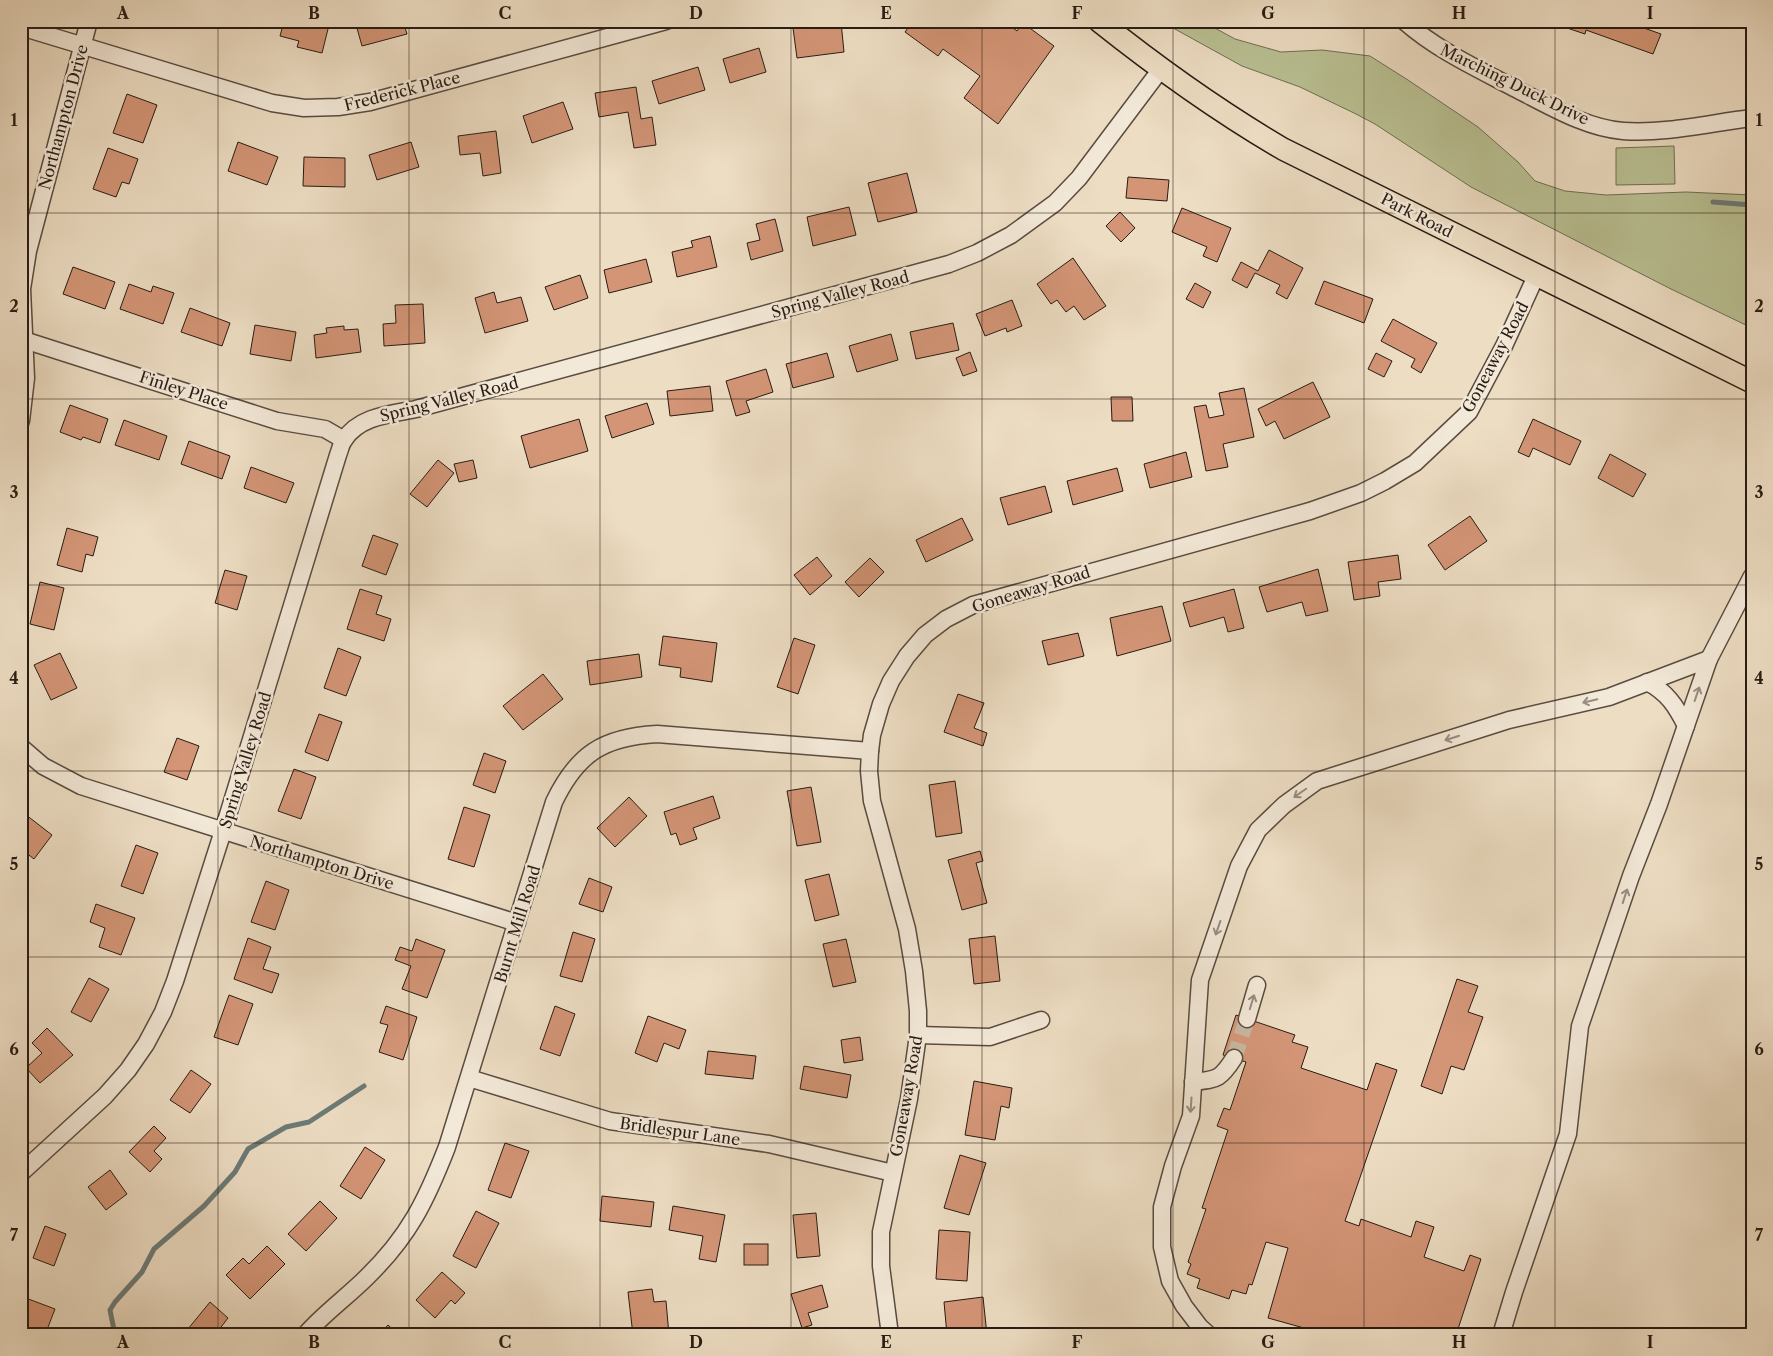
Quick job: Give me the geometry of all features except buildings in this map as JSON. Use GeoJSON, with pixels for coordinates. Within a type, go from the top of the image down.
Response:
{"type":"FeatureCollection","features":[{"type":"Feature","properties":{"kind":"main road","name":"Park Road"},"geometry":{"type":"LineString","coordinates":[[1099,21],[1161,70],[1240,124],[1283,149],[1752,382]]}},
{"type":"Feature","properties":{"kind":"main road"},"geometry":{"type":"LineString","coordinates":[[1109,21],[1132,48]]}},
{"type":"Feature","properties":{"kind":"street","name":"Northampton Drive"},"geometry":{"type":"LineString","coordinates":[[21,421],[26,378],[22,289],[28,251],[89,21]]}},
{"type":"Feature","properties":{"kind":"street","name":"Frederick Place"},"geometry":{"type":"LineString","coordinates":[[21,27],[272,103],[304,108],[338,107],[370,102],[666,21]]}},
{"type":"Feature","properties":{"kind":"street","name":"Marching Duck Drive"},"geometry":{"type":"LineString","coordinates":[[1404,21],[1419,34],[1450,55],[1562,112],[1590,123],[1621,130],[1649,132],[1752,118]]}},
{"type":"Feature","properties":{"kind":"street","name":"Spring Valley Road"},"geometry":{"type":"LineString","coordinates":[[21,1173],[105,1096],[128,1070],[146,1044],[163,1012],[175,981],[223,831],[344,440],[356,428],[374,418],[425,406],[920,272],[949,264],[977,253],[1011,235],[1055,202],[1078,178],[1161,70]]}},
{"type":"Feature","properties":{"kind":"street","name":"Goneaway Road"},"geometry":{"type":"LineString","coordinates":[[890,1335],[881,1266],[882,1232],[909,1099],[918,1035],[914,971],[907,930],[872,801],[869,771],[872,735],[881,704],[891,681],[907,656],[926,635],[946,619],[973,605],[1310,511],[1361,493],[1385,481],[1414,462],[1469,412],[1504,346],[1536,276]]}},
{"type":"Feature","properties":{"kind":"street","name":"Finley Place"},"geometry":{"type":"LineString","coordinates":[[24,340],[277,421],[325,429],[344,440]]}},
{"type":"Feature","properties":{"kind":"street"},"geometry":{"type":"LineString","coordinates":[[1501,1335],[1568,1134],[1580,1026],[1708,659],[1752,576]]}},
{"type":"Feature","properties":{"kind":"street"},"geometry":{"type":"LineString","coordinates":[[1210,1335],[1184,1306],[1170,1281],[1162,1247],[1162,1207],[1173,1166],[1190,1116],[1200,980],[1239,866],[1258,830],[1284,805],[1317,781],[1509,720],[1609,697],[1708,659]]}},
{"type":"Feature","properties":{"kind":"street"},"geometry":{"type":"LineString","coordinates":[[1647,682],[1659,688],[1669,698],[1677,708],[1686,726]]}},
{"type":"Feature","properties":{"kind":"street","name":"Burnt Mill Road"},"geometry":{"type":"LineString","coordinates":[[304,1335],[368,1277],[396,1246],[416,1218],[430,1192],[447,1147],[469,1078],[554,802],[569,774],[595,750],[616,740],[638,735],[657,734],[870,751]]}},
{"type":"Feature","properties":{"kind":"street","name":"Northampton Drive"},"geometry":{"type":"LineString","coordinates":[[21,747],[42,766],[81,786],[517,924]]}},
{"type":"Feature","properties":{"kind":"street"},"geometry":{"type":"LineString","coordinates":[[1247,1018],[1257,985]]}},
{"type":"Feature","properties":{"kind":"street"},"geometry":{"type":"LineString","coordinates":[[918,1035],[990,1037],[1041,1020]]}},
{"type":"Feature","properties":{"kind":"street"},"geometry":{"type":"LineString","coordinates":[[1193,1082],[1214,1079],[1224,1074],[1234,1058]]}},
{"type":"Feature","properties":{"kind":"street","name":"Bridlespur Lane"},"geometry":{"type":"LineString","coordinates":[[469,1078],[610,1121],[769,1144],[893,1173]]}},
{"type":"Feature","properties":{"kind":"green space"},"geometry":{"type":"Polygon","coordinates":[[[1166,21],[1202,21],[1235,39],[1281,52],[1322,50],[1370,56],[1478,127],[1518,162],[1535,181],[1565,191],[1606,195],[1686,192],[1752,195],[1752,328],[1471,187],[1375,124],[1356,114],[1300,87],[1242,66],[1173,28],[1166,21]]]}},
{"type":"Feature","properties":{"kind":"green space"},"geometry":{"type":"Polygon","coordinates":[[[1674,146],[1675,184],[1616,185],[1616,148],[1674,146]]]}},
{"type":"Feature","properties":{"kind":"waterway"},"geometry":{"type":"LineString","coordinates":[[1713,202],[1752,205]]}},
{"type":"Feature","properties":{"kind":"waterway"},"geometry":{"type":"LineString","coordinates":[[115,1335],[110,1310],[115,1302],[142,1272],[154,1249],[204,1206],[235,1172],[248,1149],[286,1127],[309,1122],[364,1086]]}},
{"type":"Feature","properties":{"kind":"tunnel"},"geometry":{"type":"LineString","coordinates":[[1234,1058],[1247,1019]]}}]}
